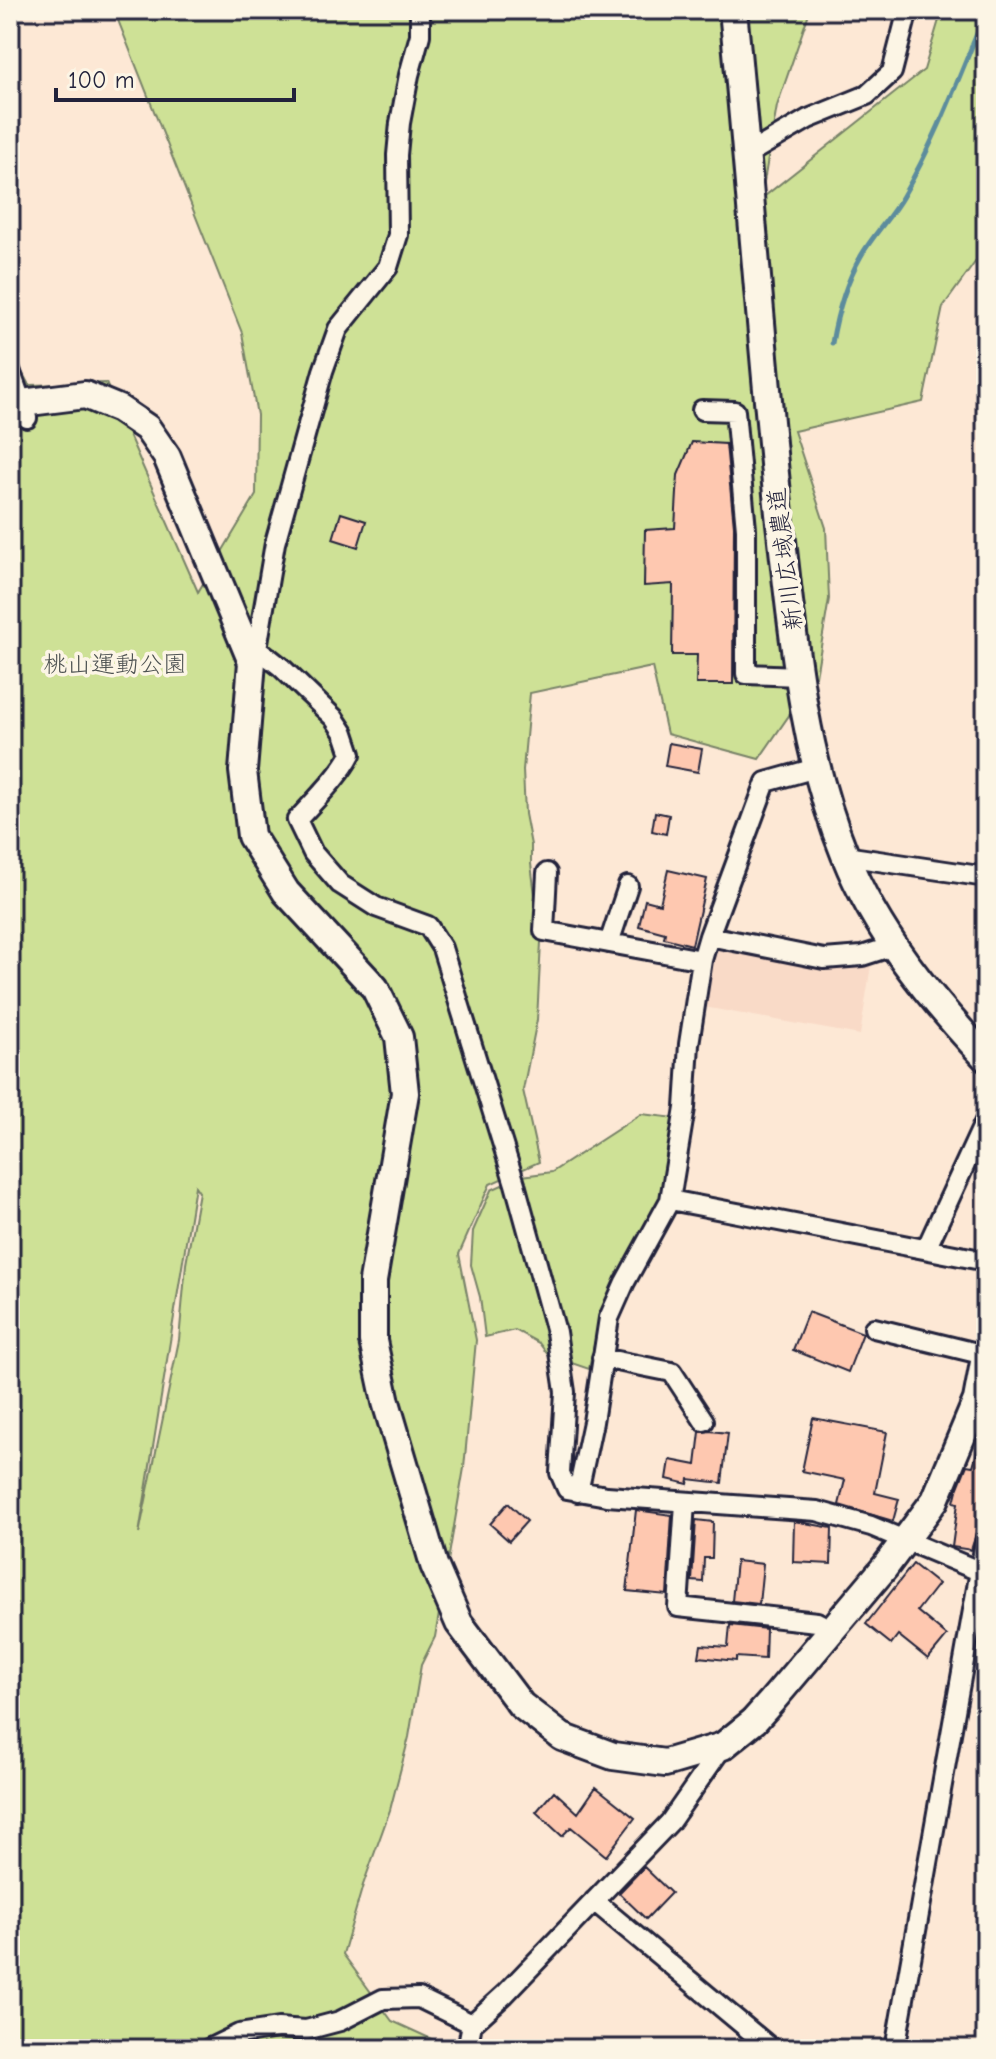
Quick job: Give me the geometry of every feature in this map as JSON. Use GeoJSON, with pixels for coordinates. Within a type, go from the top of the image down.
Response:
{"type":"FeatureCollection","features":[{"type":"Feature","properties":{"kind":"street"},"geometry":{"type":"LineString","coordinates":[[420,10],[420,35],[400,123],[397,155],[398,235],[388,267],[338,329],[323,371],[275,543],[247,702],[243,771],[251,836],[286,892],[375,988],[399,1037],[405,1093],[373,1281],[373,1341],[386,1402],[434,1565],[459,1623],[521,1705],[562,1737],[613,1756],[665,1763],[723,1746]]}},
{"type":"Feature","properties":{"kind":"street","name":"新川広域農道"},"geometry":{"type":"LineString","coordinates":[[733,10],[773,456],[799,676],[816,768],[845,856],[893,946],[955,1025],[986,1058]]}},
{"type":"Feature","properties":{"kind":"street"},"geometry":{"type":"LineString","coordinates":[[748,154],[808,119],[867,95],[892,72],[908,10]]}},
{"type":"Feature","properties":{"kind":"street"},"geometry":{"type":"LineString","coordinates":[[10,370],[17,415],[83,412],[111,424],[135,440],[153,465],[238,672],[247,702]]}},
{"type":"Feature","properties":{"kind":"street"},"geometry":{"type":"LineString","coordinates":[[702,410],[735,411],[746,529],[746,674],[799,676]]}},
{"type":"Feature","properties":{"kind":"street"},"geometry":{"type":"LineString","coordinates":[[258,649],[334,718],[344,733],[351,754],[343,771],[328,783],[297,820],[313,853],[340,884],[376,907],[428,926],[442,948],[511,1169],[556,1332],[565,1392],[560,1473],[567,1489],[685,1503],[817,1511],[871,1526],[982,1572]]}},
{"type":"Feature","properties":{"kind":"street"},"geometry":{"type":"LineString","coordinates":[[578,1492],[593,1422],[609,1318],[670,1200],[685,1108],[689,1044],[702,960],[709,936],[766,782],[816,768]]}},
{"type":"Feature","properties":{"kind":"street"},"geometry":{"type":"LineString","coordinates":[[845,856],[986,877]]}},
{"type":"Feature","properties":{"kind":"street"},"geometry":{"type":"LineString","coordinates":[[547,873],[544,931],[702,960]]}},
{"type":"Feature","properties":{"kind":"street"},"geometry":{"type":"LineString","coordinates":[[609,943],[628,886]]}},
{"type":"Feature","properties":{"kind":"street"},"geometry":{"type":"LineString","coordinates":[[709,936],[824,959],[862,956],[893,946]]}},
{"type":"Feature","properties":{"kind":"street"},"geometry":{"type":"LineString","coordinates":[[926,1249],[986,1119]]}},
{"type":"Feature","properties":{"kind":"street"},"geometry":{"type":"LineString","coordinates":[[670,1200],[986,1261]]}},
{"type":"Feature","properties":{"kind":"street"},"geometry":{"type":"LineString","coordinates":[[467,2049],[472,2024],[505,1994],[670,1822],[723,1746],[754,1721],[906,1541],[935,1500],[977,1400],[986,1355],[874,1328]]}},
{"type":"Feature","properties":{"kind":"street"},"geometry":{"type":"LineString","coordinates":[[602,1358],[672,1372],[704,1421]]}},
{"type":"Feature","properties":{"kind":"street"},"geometry":{"type":"LineString","coordinates":[[685,1503],[678,1607],[817,1622],[831,1629]]}},
{"type":"Feature","properties":{"kind":"street"},"geometry":{"type":"LineString","coordinates":[[895,2049],[986,1537]]}},
{"type":"Feature","properties":{"kind":"street"},"geometry":{"type":"LineString","coordinates":[[594,1901],[772,2049]]}},
{"type":"Feature","properties":{"kind":"street"},"geometry":{"type":"LineString","coordinates":[[208,2049],[239,2034],[278,2028],[306,2030],[340,2021],[383,1999],[419,1998],[472,2024]]}},
{"type":"Feature","properties":{"kind":"shaded area"},"geometry":{"type":"Polygon","coordinates":[[[713,945],[824,964],[871,965],[860,1035],[704,1007],[713,945]]]}},
{"type":"Feature","properties":{"kind":"green space","name":"桃山運動公園"},"geometry":{"type":"Polygon","coordinates":[[[114,10],[810,10],[777,106],[761,199],[924,70],[942,10],[986,10],[986,247],[943,307],[923,402],[794,431],[826,528],[829,599],[816,676],[759,759],[667,734],[652,667],[530,693],[523,770],[525,814],[541,942],[537,1020],[523,1090],[539,1162],[490,1184],[459,1254],[476,1340],[464,1468],[435,1637],[421,1665],[409,1737],[390,1810],[343,1954],[392,2021],[438,2042],[438,2049],[10,2049],[10,350],[29,385],[106,383],[198,592],[256,495],[257,415],[242,333],[114,10]],[[195,1186],[139,1534],[179,1340],[186,1264],[199,1192],[195,1186]]]}},
{"type":"Feature","properties":{"kind":"green space"},"geometry":{"type":"Polygon","coordinates":[[[641,1114],[676,1118],[661,1197],[609,1299],[598,1326],[589,1369],[548,1355],[539,1343],[515,1330],[485,1337],[480,1297],[471,1265],[473,1231],[491,1190],[522,1176],[552,1172],[641,1114]]]}},
{"type":"Feature","properties":{"kind":"building"},"geometry":{"type":"Polygon","coordinates":[[[692,442],[726,444],[734,526],[733,684],[696,684],[697,655],[672,655],[673,584],[644,586],[645,530],[675,528],[678,475],[692,442]]]}},
{"type":"Feature","properties":{"kind":"building"},"geometry":{"type":"Polygon","coordinates":[[[341,513],[366,521],[358,547],[333,539],[341,513]]]}},
{"type":"Feature","properties":{"kind":"building"},"geometry":{"type":"Polygon","coordinates":[[[669,743],[702,749],[698,772],[665,766],[669,743]]]}},
{"type":"Feature","properties":{"kind":"building"},"geometry":{"type":"Polygon","coordinates":[[[655,812],[669,815],[666,834],[652,831],[655,812]]]}},
{"type":"Feature","properties":{"kind":"building"},"geometry":{"type":"Polygon","coordinates":[[[668,870],[707,879],[692,945],[664,938],[665,933],[639,926],[645,900],[660,904],[668,870]]]}},
{"type":"Feature","properties":{"kind":"building"},"geometry":{"type":"Polygon","coordinates":[[[808,1312],[863,1333],[848,1372],[793,1350],[808,1312]]]}},
{"type":"Feature","properties":{"kind":"building"},"geometry":{"type":"Polygon","coordinates":[[[813,1418],[887,1432],[875,1493],[899,1499],[893,1521],[839,1505],[845,1480],[802,1471],[813,1418]]]}},
{"type":"Feature","properties":{"kind":"building"},"geometry":{"type":"Polygon","coordinates":[[[700,1432],[728,1433],[722,1483],[689,1479],[688,1484],[667,1479],[670,1460],[696,1465],[700,1432]]]}},
{"type":"Feature","properties":{"kind":"building"},"geometry":{"type":"Polygon","coordinates":[[[982,1435],[986,1435],[986,1473],[978,1528],[971,1550],[952,1547],[957,1490],[967,1465],[973,1466],[982,1435]]]}},
{"type":"Feature","properties":{"kind":"building"},"geometry":{"type":"Polygon","coordinates":[[[508,1503],[527,1521],[509,1541],[490,1524],[508,1503]]]}},
{"type":"Feature","properties":{"kind":"building"},"geometry":{"type":"Polygon","coordinates":[[[636,1510],[672,1515],[667,1595],[627,1591],[636,1510]]]}},
{"type":"Feature","properties":{"kind":"building"},"geometry":{"type":"Polygon","coordinates":[[[696,1520],[713,1522],[712,1558],[704,1558],[703,1582],[692,1581],[696,1520]]]}},
{"type":"Feature","properties":{"kind":"building"},"geometry":{"type":"Polygon","coordinates":[[[794,1521],[832,1528],[831,1564],[793,1562],[794,1521]]]}},
{"type":"Feature","properties":{"kind":"building"},"geometry":{"type":"Polygon","coordinates":[[[736,1561],[763,1564],[759,1604],[732,1601],[736,1561]]]}},
{"type":"Feature","properties":{"kind":"building"},"geometry":{"type":"Polygon","coordinates":[[[913,1564],[938,1584],[917,1611],[947,1636],[928,1659],[898,1635],[891,1644],[866,1624],[913,1564]]]}},
{"type":"Feature","properties":{"kind":"building"},"geometry":{"type":"Polygon","coordinates":[[[730,1625],[766,1629],[765,1659],[736,1657],[736,1661],[699,1657],[701,1645],[728,1647],[730,1625]]]}},
{"type":"Feature","properties":{"kind":"building"},"geometry":{"type":"Polygon","coordinates":[[[596,1787],[635,1818],[606,1856],[571,1827],[562,1836],[536,1812],[554,1791],[578,1813],[596,1787]]]}},
{"type":"Feature","properties":{"kind":"building"},"geometry":{"type":"Polygon","coordinates":[[[644,1867],[671,1893],[646,1919],[619,1893],[644,1867]]]}},
{"type":"Feature","properties":{"kind":"waterway"},"geometry":{"type":"LineString","coordinates":[[832,343],[843,298],[856,266],[898,204],[927,152],[986,12]]}}]}
